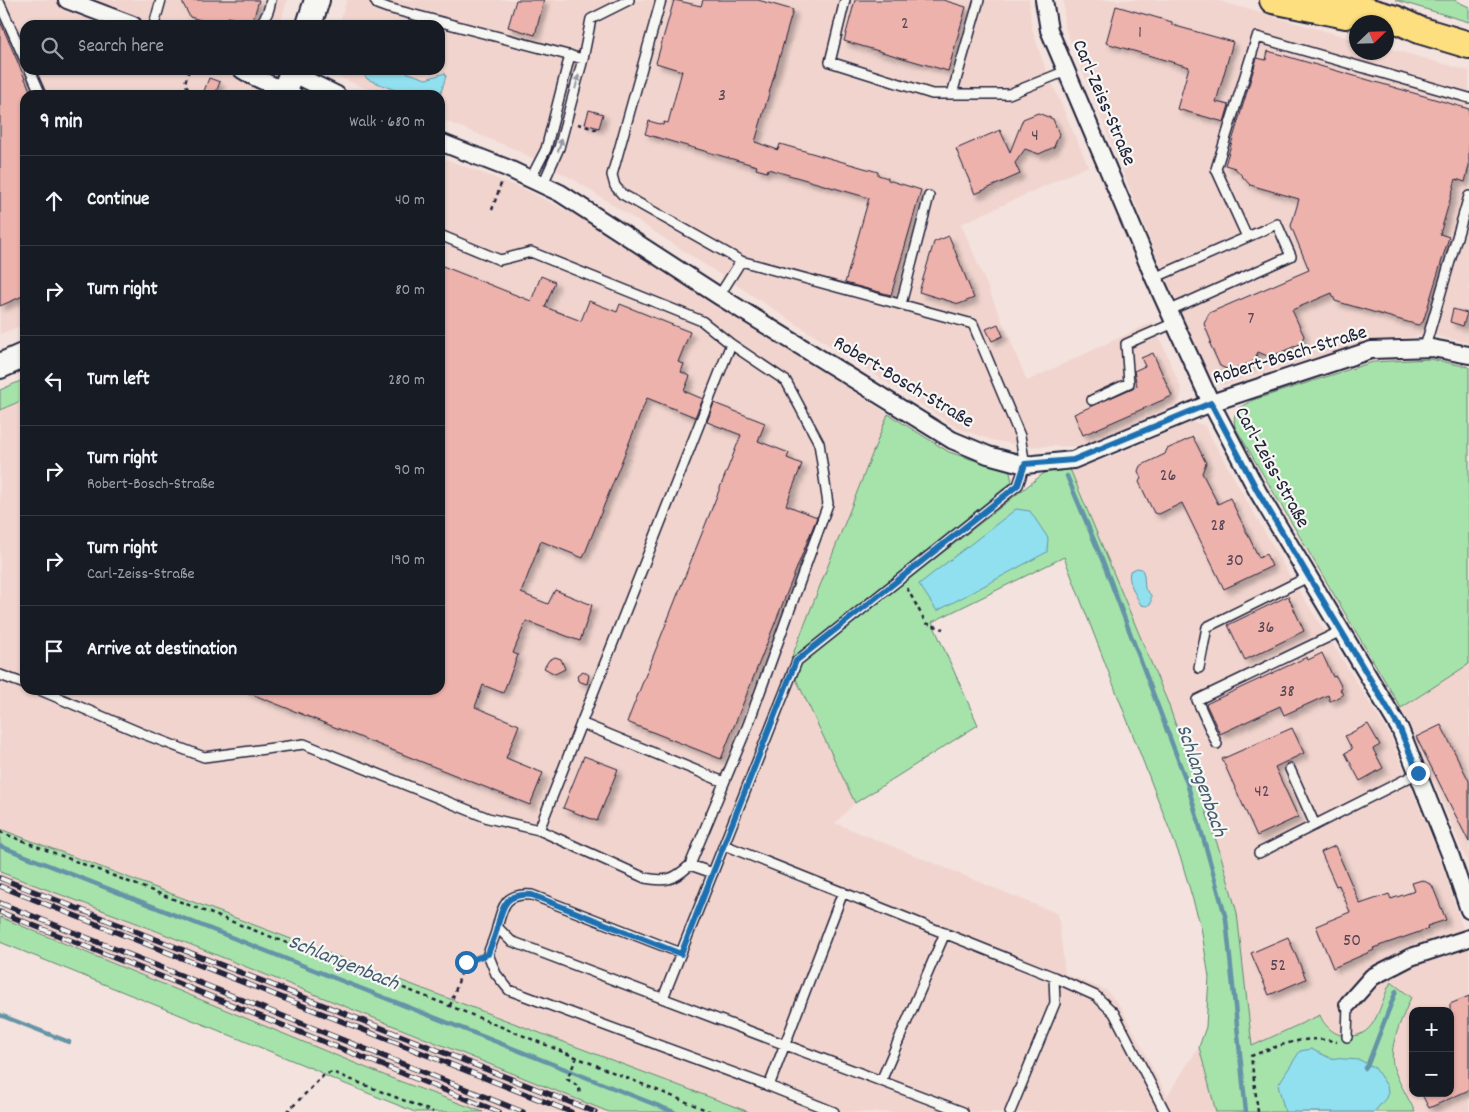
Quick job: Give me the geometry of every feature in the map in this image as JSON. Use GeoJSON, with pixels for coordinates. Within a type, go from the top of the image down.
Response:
{"type":"FeatureCollection","features":[{"type":"Feature","properties":{"kind":"main road"},"geometry":{"type":"LineString","coordinates":[[311,20],[317,0]]}},
{"type":"Feature","properties":{"kind":"main road"},"geometry":{"type":"LineString","coordinates":[[1273,0],[1349,16]]}},
{"type":"Feature","properties":{"kind":"main road"},"geometry":{"type":"LineString","coordinates":[[1327,0],[1395,19],[1419,30],[1469,44]]}},
{"type":"Feature","properties":{"kind":"main road"},"geometry":{"type":"LineString","coordinates":[[1394,29],[1419,30]]}},
{"type":"Feature","properties":{"kind":"main road"},"geometry":{"type":"LineString","coordinates":[[0,366],[20,357]]}},
{"type":"Feature","properties":{"kind":"street"},"geometry":{"type":"LineString","coordinates":[[67,0],[121,20]]}},
{"type":"Feature","properties":{"kind":"street","name":"Carl-Zeiss-Straße"},"geometry":{"type":"LineString","coordinates":[[1046,3],[1049,30],[1154,278],[1211,403],[1258,492],[1400,729],[1450,854],[1469,910]]}},
{"type":"Feature","properties":{"kind":"street"},"geometry":{"type":"LineString","coordinates":[[250,75],[319,90]]}},
{"type":"Feature","properties":{"kind":"street","name":"Robert-Bosch-Straße"},"geometry":{"type":"LineString","coordinates":[[445,144],[537,181],[952,440],[988,454],[1025,464],[1073,460],[1211,403],[1371,350],[1425,347],[1469,355]]}},
{"type":"Feature","properties":{"kind":"street"},"geometry":{"type":"LineString","coordinates":[[1348,1004],[1372,978],[1411,957],[1469,938]]}},
{"type":"Feature","properties":{"kind":"lane"},"geometry":{"type":"LineString","coordinates":[[155,20],[161,0]]}},
{"type":"Feature","properties":{"kind":"lane"},"geometry":{"type":"LineString","coordinates":[[264,20],[271,0]]}},
{"type":"Feature","properties":{"kind":"lane"},"geometry":{"type":"LineString","coordinates":[[375,0],[377,4],[388,8],[434,20]]}},
{"type":"Feature","properties":{"kind":"lane"},"geometry":{"type":"LineString","coordinates":[[537,181],[559,148],[583,59],[591,19],[629,0]]}},
{"type":"Feature","properties":{"kind":"lane"},"geometry":{"type":"LineString","coordinates":[[661,0],[612,176],[615,186],[622,194],[741,261],[973,324],[1020,436],[1025,464],[1018,485],[796,661],[663,998]]}},
{"type":"Feature","properties":{"kind":"lane"},"geometry":{"type":"LineString","coordinates":[[845,0],[830,62],[932,94],[1009,94],[1066,70]]}},
{"type":"Feature","properties":{"kind":"lane"},"geometry":{"type":"LineString","coordinates":[[952,94],[979,0]]}},
{"type":"Feature","properties":{"kind":"lane"},"geometry":{"type":"LineString","coordinates":[[0,4],[20,49]]}},
{"type":"Feature","properties":{"kind":"lane"},"geometry":{"type":"LineString","coordinates":[[445,23],[583,59]]}},
{"type":"Feature","properties":{"kind":"lane"},"geometry":{"type":"LineString","coordinates":[[1247,237],[1216,169],[1257,37],[1469,98]]}},
{"type":"Feature","properties":{"kind":"lane"},"geometry":{"type":"LineString","coordinates":[[537,181],[570,55]]}},
{"type":"Feature","properties":{"kind":"lane"},"geometry":{"type":"LineString","coordinates":[[32,75],[39,90]]}},
{"type":"Feature","properties":{"kind":"lane"},"geometry":{"type":"LineString","coordinates":[[901,304],[929,196]]}},
{"type":"Feature","properties":{"kind":"lane"},"geometry":{"type":"LineString","coordinates":[[1425,347],[1469,196]]}},
{"type":"Feature","properties":{"kind":"lane"},"geometry":{"type":"LineString","coordinates":[[1092,400],[1129,383],[1126,344],[1171,317],[1291,256],[1276,224],[1154,278]]}},
{"type":"Feature","properties":{"kind":"lane"},"geometry":{"type":"LineString","coordinates":[[52,695],[140,733],[204,757],[304,744],[488,818],[539,830],[645,878],[660,881],[672,878],[682,873],[690,865],[748,726],[828,504],[819,443],[786,381],[731,344],[702,321],[531,252],[500,260],[445,237]]}},
{"type":"Feature","properties":{"kind":"lane"},"geometry":{"type":"LineString","coordinates":[[719,296],[741,261]]}},
{"type":"Feature","properties":{"kind":"lane"},"geometry":{"type":"LineString","coordinates":[[539,830],[731,344]]}},
{"type":"Feature","properties":{"kind":"lane"},"geometry":{"type":"LineString","coordinates":[[1199,668],[1207,626],[1308,577]]}},
{"type":"Feature","properties":{"kind":"lane"},"geometry":{"type":"LineString","coordinates":[[1217,744],[1197,700],[1341,631]]}},
{"type":"Feature","properties":{"kind":"lane"},"geometry":{"type":"LineString","coordinates":[[0,675],[20,682]]}},
{"type":"Feature","properties":{"kind":"lane"},"geometry":{"type":"LineString","coordinates":[[581,723],[724,782]]}},
{"type":"Feature","properties":{"kind":"lane"},"geometry":{"type":"LineString","coordinates":[[1290,769],[1315,825]]}},
{"type":"Feature","properties":{"kind":"lane"},"geometry":{"type":"LineString","coordinates":[[1259,853],[1418,773]]}},
{"type":"Feature","properties":{"kind":"lane"},"geometry":{"type":"LineString","coordinates":[[724,845],[1054,977],[1096,996],[1114,1013],[1165,1112]]}},
{"type":"Feature","properties":{"kind":"lane"},"geometry":{"type":"LineString","coordinates":[[690,865],[713,873]]}},
{"type":"Feature","properties":{"kind":"lane"},"geometry":{"type":"LineString","coordinates":[[769,1086],[843,892]]}},
{"type":"Feature","properties":{"kind":"lane"},"geometry":{"type":"LineString","coordinates":[[681,954],[532,895],[519,894],[511,897],[505,904],[488,954],[496,974],[509,990],[834,1112]]}},
{"type":"Feature","properties":{"kind":"lane"},"geometry":{"type":"LineString","coordinates":[[497,927],[510,941],[962,1112]]}},
{"type":"Feature","properties":{"kind":"lane"},"geometry":{"type":"LineString","coordinates":[[881,1081],[945,933]]}},
{"type":"Feature","properties":{"kind":"lane"},"geometry":{"type":"LineString","coordinates":[[1010,1112],[1055,1003],[1054,977]]}},
{"type":"Feature","properties":{"kind":"lane"},"geometry":{"type":"LineString","coordinates":[[1348,1004],[1348,1037]]}},
{"type":"Feature","properties":{"kind":"path"},"geometry":{"type":"LineString","coordinates":[[187,75],[185,83],[189,90]]}},
{"type":"Feature","properties":{"kind":"path"},"geometry":{"type":"LineString","coordinates":[[567,121],[598,130]]}},
{"type":"Feature","properties":{"kind":"path"},"geometry":{"type":"LineString","coordinates":[[492,210],[507,168]]}},
{"type":"Feature","properties":{"kind":"path"},"geometry":{"type":"LineString","coordinates":[[901,578],[926,623],[943,629]]}},
{"type":"Feature","properties":{"kind":"path"},"geometry":{"type":"LineString","coordinates":[[0,832],[450,1006],[711,1112]]}},
{"type":"Feature","properties":{"kind":"path"},"geometry":{"type":"LineString","coordinates":[[450,1006],[466,962],[488,954]]}},
{"type":"Feature","properties":{"kind":"path"},"geometry":{"type":"LineString","coordinates":[[1258,1112],[1251,1056],[1299,1039],[1317,1038],[1346,1044],[1348,1037]]}},
{"type":"Feature","properties":{"kind":"path"},"geometry":{"type":"LineString","coordinates":[[577,1057],[567,1079],[579,1087],[580,1096]]}},
{"type":"Feature","properties":{"kind":"path"},"geometry":{"type":"LineString","coordinates":[[287,1112],[323,1076],[332,1072],[433,1112]]}},
{"type":"Feature","properties":{"kind":"shaded area"},"geometry":{"type":"Polygon","coordinates":[[[0,0],[287,0],[281,20],[20,20],[20,75],[264,75],[259,90],[20,90],[20,326],[0,334],[0,0]]]}},
{"type":"Feature","properties":{"kind":"shaded area"},"geometry":{"type":"Polygon","coordinates":[[[347,0],[1029,0],[1031,26],[1044,65],[1088,166],[961,224],[1027,381],[1153,322],[1182,391],[1178,404],[1085,446],[1024,446],[992,440],[957,428],[573,179],[517,150],[445,121],[445,90],[371,90],[335,75],[445,75],[445,20],[341,20],[347,0]]]}},
{"type":"Feature","properties":{"kind":"shaded area"},"geometry":{"type":"Polygon","coordinates":[[[1064,0],[1215,0],[1349,38],[1349,60],[1394,60],[1394,50],[1469,71],[1469,343],[1432,335],[1369,341],[1224,385],[1212,380],[1161,267],[1064,25],[1064,0]]]}},
{"type":"Feature","properties":{"kind":"shaded area"},"geometry":{"type":"Polygon","coordinates":[[[445,159],[524,189],[603,229],[888,414],[789,665],[855,803],[835,823],[1058,914],[1065,974],[1106,990],[1121,1007],[1167,1096],[1199,1047],[1216,1112],[749,1112],[0,829],[0,410],[20,401],[20,695],[445,695],[445,159]]]}},
{"type":"Feature","properties":{"kind":"shaded area"},"geometry":{"type":"Polygon","coordinates":[[[1191,422],[1204,425],[1286,570],[1389,734],[1440,858],[1469,948],[1469,1112],[1415,1112],[1394,1067],[1393,1053],[1395,1040],[1385,992],[1374,1022],[1362,1034],[1347,1037],[1337,1035],[1329,1029],[1320,1015],[1252,1046],[1237,913],[1219,849],[1168,703],[1070,469],[1108,458],[1191,422]]]}},
{"type":"Feature","properties":{"kind":"shaded area"},"geometry":{"type":"Polygon","coordinates":[[[1469,664],[1469,866],[1401,708],[1469,664]]]}},
{"type":"Feature","properties":{"kind":"shaded area"},"geometry":{"type":"Polygon","coordinates":[[[0,872],[134,922],[609,1112],[483,1112],[391,1078],[0,917],[0,872]]]}},
{"type":"Feature","properties":{"kind":"green space"},"geometry":{"type":"Polygon","coordinates":[[[1395,0],[1454,0],[1469,7],[1469,22],[1395,0]]]}},
{"type":"Feature","properties":{"kind":"green space"},"geometry":{"type":"Polygon","coordinates":[[[1430,359],[1469,367],[1469,664],[1401,708],[1235,427],[1234,421],[1240,407],[1253,400],[1373,362],[1430,359]]]}},
{"type":"Feature","properties":{"kind":"green space"},"geometry":{"type":"Polygon","coordinates":[[[20,381],[20,401],[0,410],[0,390],[20,381]]]}},
{"type":"Feature","properties":{"kind":"green space"},"geometry":{"type":"Polygon","coordinates":[[[888,414],[949,452],[986,464],[1009,468],[1012,482],[791,659],[888,414]]]}},
{"type":"Feature","properties":{"kind":"green space"},"geometry":{"type":"Polygon","coordinates":[[[1070,469],[1168,703],[1219,849],[1237,913],[1252,1046],[1320,1015],[1328,1028],[1338,1034],[1353,1036],[1362,1033],[1375,1020],[1391,982],[1411,997],[1395,1039],[1392,1056],[1397,1076],[1415,1112],[1216,1112],[1199,1047],[1206,1027],[1209,977],[1201,927],[1181,859],[1064,557],[932,622],[978,725],[855,803],[796,679],[802,663],[1048,470],[1070,469]]]}},
{"type":"Feature","properties":{"kind":"green space"},"geometry":{"type":"Polygon","coordinates":[[[0,829],[749,1112],[609,1112],[134,922],[0,872],[0,829]]]}},
{"type":"Feature","properties":{"kind":"green space"},"geometry":{"type":"Polygon","coordinates":[[[0,917],[391,1078],[483,1112],[415,1112],[328,1077],[316,1070],[0,942],[0,917]]]}},
{"type":"Feature","properties":{"kind":"water"},"geometry":{"type":"Polygon","coordinates":[[[445,73],[446,76],[442,90],[394,90],[367,79],[364,75],[414,75],[426,79],[445,75],[445,73]]]}},
{"type":"Feature","properties":{"kind":"water"},"geometry":{"type":"Polygon","coordinates":[[[1016,509],[1030,511],[1048,538],[1047,552],[937,611],[919,584],[1016,509]]]}},
{"type":"Feature","properties":{"kind":"water"},"geometry":{"type":"Polygon","coordinates":[[[1137,568],[1142,569],[1145,589],[1151,595],[1151,604],[1147,606],[1141,605],[1131,584],[1130,571],[1137,568]]]}},
{"type":"Feature","properties":{"kind":"water"},"geometry":{"type":"Polygon","coordinates":[[[1311,1049],[1330,1058],[1360,1060],[1375,1068],[1387,1086],[1386,1098],[1374,1112],[1285,1112],[1278,1085],[1300,1051],[1311,1049]]]}},
{"type":"Feature","properties":{"kind":"building"},"geometry":{"type":"Polygon","coordinates":[[[181,0],[259,0],[253,20],[238,20],[229,17],[223,20],[201,20],[190,17],[181,0]]]}},
{"type":"Feature","properties":{"kind":"building"},"geometry":{"type":"Polygon","coordinates":[[[516,0],[544,0],[535,35],[508,27],[516,0]]]}},
{"type":"Feature","properties":{"kind":"building"},"geometry":{"type":"Polygon","coordinates":[[[674,0],[701,6],[703,0],[758,0],[793,10],[755,142],[778,150],[780,144],[878,172],[878,175],[888,178],[888,180],[921,190],[891,295],[845,283],[869,198],[768,169],[767,172],[756,169],[757,166],[645,134],[649,121],[663,125],[664,122],[668,123],[682,71],[656,63],[674,0]]]}},
{"type":"Feature","properties":{"kind":"building"},"geometry":{"type":"Polygon","coordinates":[[[855,0],[943,0],[966,7],[948,71],[844,41],[855,0]]]}},
{"type":"Feature","properties":{"kind":"building"},"geometry":{"type":"Polygon","coordinates":[[[1116,6],[1172,22],[1172,25],[1233,42],[1216,102],[1229,105],[1224,122],[1177,109],[1189,67],[1106,43],[1116,6]]]}},
{"type":"Feature","properties":{"kind":"building"},"geometry":{"type":"Polygon","coordinates":[[[0,21],[20,67],[20,75],[23,75],[30,90],[20,90],[20,297],[0,306],[0,21]]]}},
{"type":"Feature","properties":{"kind":"building"},"geometry":{"type":"Polygon","coordinates":[[[1268,51],[1469,109],[1469,166],[1465,182],[1456,179],[1440,234],[1449,237],[1423,322],[1418,325],[1335,301],[1332,293],[1292,310],[1304,336],[1300,344],[1270,357],[1258,352],[1254,361],[1231,371],[1220,366],[1210,344],[1211,341],[1204,324],[1209,313],[1309,270],[1291,226],[1299,199],[1250,185],[1235,168],[1225,165],[1257,58],[1266,60],[1268,51]]]}},
{"type":"Feature","properties":{"kind":"building"},"geometry":{"type":"Polygon","coordinates":[[[209,78],[220,82],[217,90],[204,90],[209,78]]]}},
{"type":"Feature","properties":{"kind":"building"},"geometry":{"type":"Polygon","coordinates":[[[589,110],[603,114],[599,128],[585,124],[589,110]]]}},
{"type":"Feature","properties":{"kind":"building"},"geometry":{"type":"Polygon","coordinates":[[[1038,113],[1053,119],[1059,134],[1054,147],[1039,154],[1025,149],[1015,163],[1020,174],[975,194],[956,149],[1000,130],[1010,152],[1023,119],[1038,113]]]}},
{"type":"Feature","properties":{"kind":"building"},"geometry":{"type":"Polygon","coordinates":[[[949,236],[974,298],[959,304],[919,292],[934,242],[949,236]]]}},
{"type":"Feature","properties":{"kind":"building"},"geometry":{"type":"Polygon","coordinates":[[[445,267],[531,301],[541,276],[555,282],[545,307],[581,321],[589,301],[617,312],[620,304],[690,332],[678,362],[684,364],[681,372],[690,376],[684,391],[703,399],[695,417],[647,398],[583,558],[541,541],[521,593],[548,604],[555,590],[592,605],[580,641],[526,621],[513,653],[518,655],[503,693],[483,685],[475,707],[519,725],[506,758],[543,773],[530,805],[254,695],[445,695],[445,267]]]}},
{"type":"Feature","properties":{"kind":"building"},"geometry":{"type":"Polygon","coordinates":[[[1453,309],[1467,313],[1463,326],[1450,322],[1453,309]]]}},
{"type":"Feature","properties":{"kind":"building"},"geometry":{"type":"Polygon","coordinates":[[[998,324],[1003,336],[992,341],[986,329],[998,324]]]}},
{"type":"Feature","properties":{"kind":"building"},"geometry":{"type":"Polygon","coordinates":[[[1153,353],[1172,396],[1083,435],[1074,414],[1137,386],[1134,371],[1145,366],[1141,358],[1153,353]]]}},
{"type":"Feature","properties":{"kind":"building"},"geometry":{"type":"Polygon","coordinates":[[[714,403],[765,423],[758,441],[789,453],[787,458],[802,464],[786,505],[817,517],[721,759],[627,722],[741,435],[707,422],[714,403]]]}},
{"type":"Feature","properties":{"kind":"building"},"geometry":{"type":"Polygon","coordinates":[[[1193,437],[1206,463],[1202,473],[1218,504],[1230,498],[1259,558],[1266,554],[1272,566],[1224,589],[1182,503],[1159,514],[1154,513],[1139,482],[1141,478],[1138,471],[1140,466],[1165,454],[1167,449],[1193,437]]]}},
{"type":"Feature","properties":{"kind":"building"},"geometry":{"type":"Polygon","coordinates":[[[1288,596],[1304,631],[1245,660],[1228,625],[1288,596]]]}},
{"type":"Feature","properties":{"kind":"building"},"geometry":{"type":"Polygon","coordinates":[[[1322,653],[1333,677],[1336,676],[1342,688],[1340,689],[1343,695],[1330,701],[1328,695],[1284,715],[1280,706],[1220,734],[1206,704],[1307,657],[1308,660],[1322,653]]]}},
{"type":"Feature","properties":{"kind":"building"},"geometry":{"type":"Polygon","coordinates":[[[555,657],[561,659],[565,669],[555,674],[544,668],[549,660],[555,657]]]}},
{"type":"Feature","properties":{"kind":"building"},"geometry":{"type":"Polygon","coordinates":[[[583,671],[589,675],[587,684],[578,681],[577,675],[583,671]]]}},
{"type":"Feature","properties":{"kind":"building"},"geometry":{"type":"Polygon","coordinates":[[[1368,724],[1380,745],[1373,749],[1383,768],[1360,781],[1345,753],[1352,749],[1345,736],[1368,724]]]}},
{"type":"Feature","properties":{"kind":"building"},"geometry":{"type":"Polygon","coordinates":[[[1441,725],[1469,781],[1469,842],[1416,737],[1441,725]]]}},
{"type":"Feature","properties":{"kind":"building"},"geometry":{"type":"Polygon","coordinates":[[[1292,728],[1304,753],[1275,767],[1298,817],[1257,836],[1222,759],[1292,728]]]}},
{"type":"Feature","properties":{"kind":"building"},"geometry":{"type":"Polygon","coordinates":[[[584,756],[618,769],[597,821],[563,808],[584,756]]]}},
{"type":"Feature","properties":{"kind":"building"},"geometry":{"type":"Polygon","coordinates":[[[1335,846],[1360,904],[1389,894],[1391,899],[1415,891],[1412,883],[1422,880],[1432,885],[1446,920],[1427,926],[1428,929],[1373,948],[1374,950],[1333,968],[1316,926],[1350,912],[1339,885],[1336,886],[1321,852],[1335,846]]]}},
{"type":"Feature","properties":{"kind":"building"},"geometry":{"type":"Polygon","coordinates":[[[1288,937],[1306,979],[1269,995],[1251,953],[1288,937]]]}},
{"type":"Feature","properties":{"kind":"building"},"geometry":{"type":"Polygon","coordinates":[[[1469,996],[1469,1090],[1454,1097],[1454,1007],[1450,1007],[1450,1004],[1469,996]]]}},
{"type":"Feature","properties":{"kind":"building"},"geometry":{"type":"Polygon","coordinates":[[[1423,1097],[1453,1097],[1429,1108],[1423,1097]]]}},
{"type":"Feature","properties":{"kind":"waterway","name":"Schlangenbach"},"geometry":{"type":"LineString","coordinates":[[1067,476],[1104,564],[1187,783],[1207,851],[1226,919],[1246,1112]]}},
{"type":"Feature","properties":{"kind":"waterway","name":"Schlangenbach"},"geometry":{"type":"LineString","coordinates":[[0,846],[674,1112]]}},
{"type":"Feature","properties":{"kind":"waterway","name":"Schlangenbach"},"geometry":{"type":"LineString","coordinates":[[1365,1068],[1396,991]]}},
{"type":"Feature","properties":{"kind":"waterway"},"geometry":{"type":"LineString","coordinates":[[0,1015],[69,1042]]}},
{"type":"Feature","properties":{"kind":"railway"},"geometry":{"type":"LineString","coordinates":[[0,878],[595,1112]]}},
{"type":"Feature","properties":{"kind":"railway"},"geometry":{"type":"LineString","coordinates":[[0,886],[571,1112]]}},
{"type":"Feature","properties":{"kind":"railway"},"geometry":{"type":"LineString","coordinates":[[0,903],[523,1112]]}},
{"type":"Feature","properties":{"kind":"railway"},"geometry":{"type":"LineString","coordinates":[[0,912],[499,1112]]}},
{"type":"Feature","properties":{"kind":"route"},"geometry":{"type":"LineString","coordinates":[[466,962],[488,954],[505,904],[511,897],[519,894],[532,895],[681,954],[796,661],[1018,485],[1025,464],[1073,460],[1211,403],[1258,492],[1400,729],[1418,773]]}}]}
